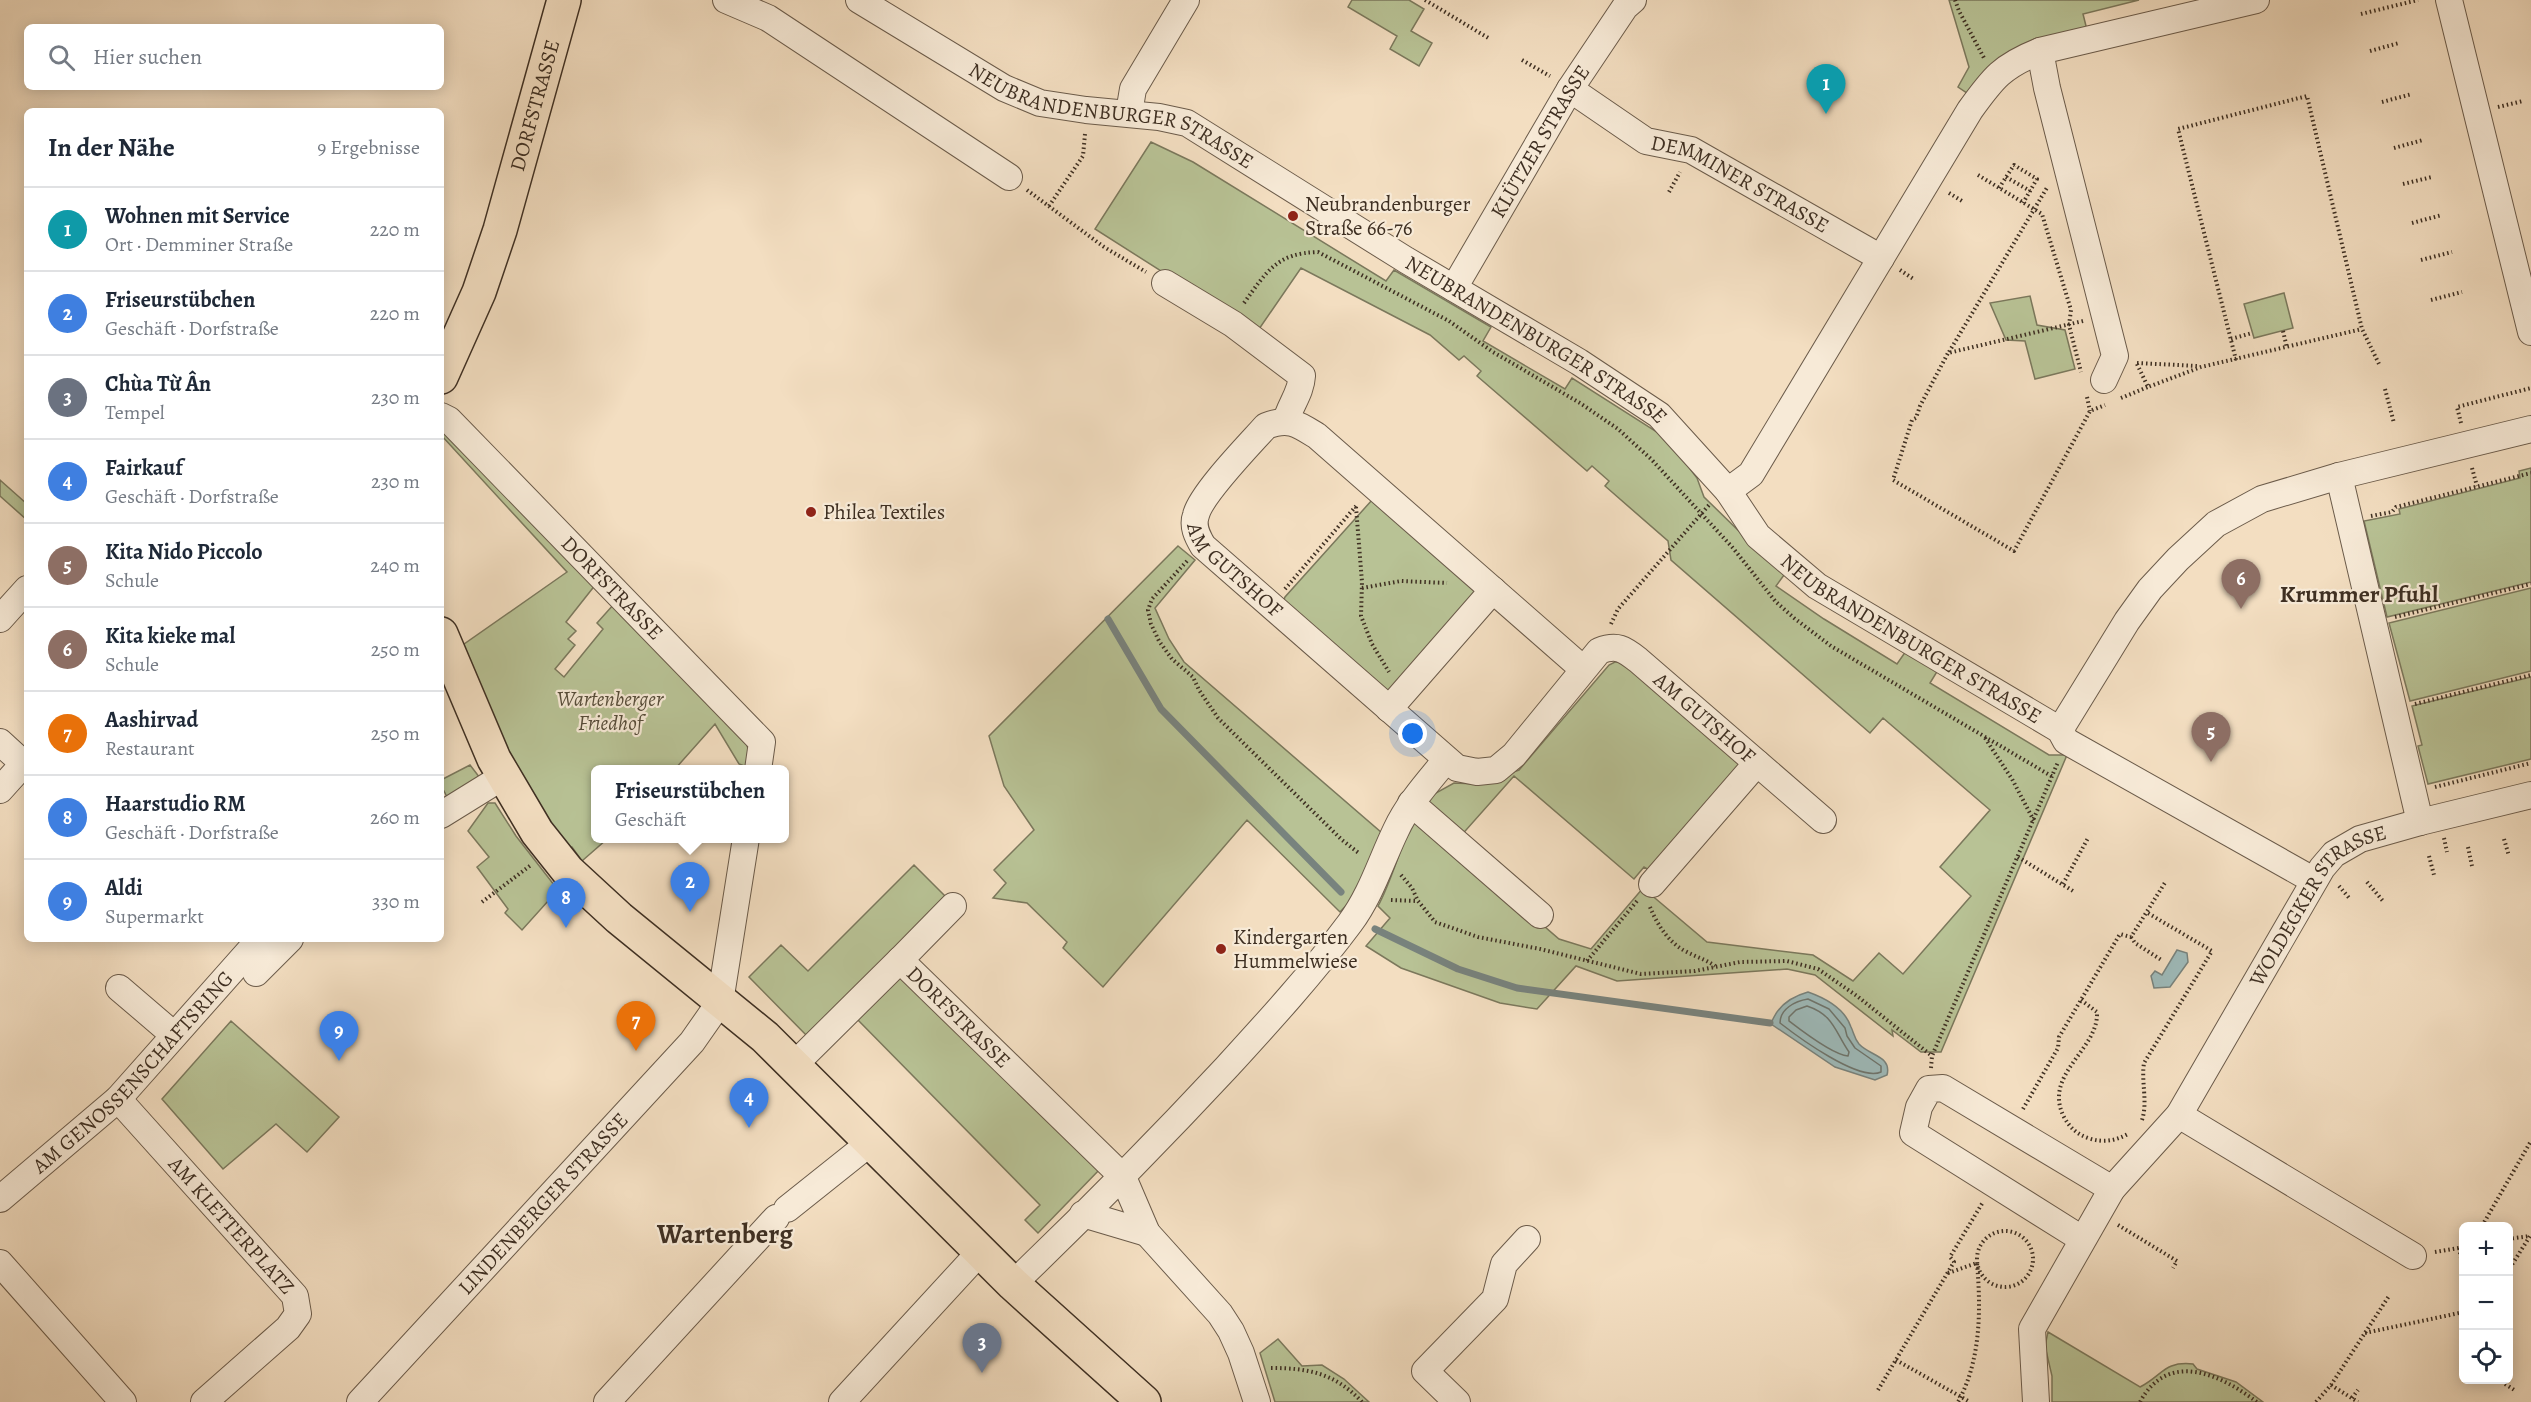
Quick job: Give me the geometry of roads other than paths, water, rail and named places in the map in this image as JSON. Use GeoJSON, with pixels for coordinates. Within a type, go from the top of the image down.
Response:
{"type":"FeatureCollection","features":[{"type":"Feature","properties":{"kind":"main road","name":"DORFSTRASSE"},"geometry":{"type":"LineString","coordinates":[[444,370],[479,292],[500,230],[564,0]]}},
{"type":"Feature","properties":{"kind":"main road"},"geometry":{"type":"LineString","coordinates":[[444,641],[485,739],[504,776],[537,832],[568,871],[619,918],[765,1037],[1013,1284],[1144,1402]]}},
{"type":"Feature","properties":{"kind":"street"},"geometry":{"type":"LineString","coordinates":[[726,0],[768,18],[1009,177]]}},
{"type":"Feature","properties":{"kind":"street","name":"NEUBRANDENBURGER STRASSE"},"geometry":{"type":"LineString","coordinates":[[859,0],[1004,88],[1040,103],[1086,110],[1129,113],[1187,123],[1454,288],[1579,362],[1659,415],[1728,491],[1758,536],[1817,586],[2060,730],[2066,741],[2313,880]]}},
{"type":"Feature","properties":{"kind":"street"},"geometry":{"type":"LineString","coordinates":[[1129,113],[1133,89],[1186,0]]}},
{"type":"Feature","properties":{"kind":"street","name":"KLÜTZER STRASSE"},"geometry":{"type":"LineString","coordinates":[[1454,288],[1570,89],[1625,7],[1633,0]]}},
{"type":"Feature","properties":{"kind":"street"},"geometry":{"type":"LineString","coordinates":[[1728,491],[1751,474],[1891,265],[1970,110],[1994,77],[2017,60],[2040,51],[2256,0]]}},
{"type":"Feature","properties":{"kind":"street"},"geometry":{"type":"LineString","coordinates":[[2449,0],[2531,332]]}},
{"type":"Feature","properties":{"kind":"street"},"geometry":{"type":"LineString","coordinates":[[2040,51],[2047,88],[2066,157],[2127,352],[2115,357],[2100,390]]}},
{"type":"Feature","properties":{"kind":"street","name":"DEMMINER STRASSE"},"geometry":{"type":"LineString","coordinates":[[1570,89],[1646,141],[1691,150],[1891,265]]}},
{"type":"Feature","properties":{"kind":"street"},"geometry":{"type":"LineString","coordinates":[[1165,283],[1233,324],[1302,376],[1302,389],[1289,410],[1286,422],[1297,423],[1317,436],[1583,669]]}},
{"type":"Feature","properties":{"kind":"street","name":"DORFSTRASSE"},"geometry":{"type":"LineString","coordinates":[[445,418],[762,742],[759,765]]}},
{"type":"Feature","properties":{"kind":"street","name":"AM GUTSHOF"},"geometry":{"type":"LineString","coordinates":[[1286,422],[1280,420],[1266,426],[1203,500],[1195,516],[1196,534],[1203,546],[1270,606],[1396,701],[1446,760],[1457,768],[1477,772],[1496,770],[1514,755],[1599,651],[1612,646],[1624,649],[1638,660],[1822,820]]}},
{"type":"Feature","properties":{"kind":"street","name":"NEUBRANDENBURGER STRASSE"},"geometry":{"type":"LineString","coordinates":[[2060,730],[2127,621],[2150,589],[2178,558],[2216,524],[2262,499],[2339,476],[2531,429]]}},
{"type":"Feature","properties":{"kind":"street"},"geometry":{"type":"LineString","coordinates":[[2339,476],[2420,822]]}},
{"type":"Feature","properties":{"kind":"street"},"geometry":{"type":"LineString","coordinates":[[1396,701],[1493,590]]}},
{"type":"Feature","properties":{"kind":"street"},"geometry":{"type":"LineString","coordinates":[[0,619],[24,592]]}},
{"type":"Feature","properties":{"kind":"street"},"geometry":{"type":"LineString","coordinates":[[0,742],[24,760]]}},
{"type":"Feature","properties":{"kind":"street"},"geometry":{"type":"LineString","coordinates":[[1013,1284],[1123,1177],[1283,1006],[1326,955],[1352,921],[1382,866],[1396,830],[1411,803],[1446,760]]}},
{"type":"Feature","properties":{"kind":"street"},"geometry":{"type":"LineString","coordinates":[[1649,887],[1757,763]]}},
{"type":"Feature","properties":{"kind":"street"},"geometry":{"type":"LineString","coordinates":[[0,790],[24,764]]}},
{"type":"Feature","properties":{"kind":"street"},"geometry":{"type":"LineString","coordinates":[[444,813],[504,776]]}},
{"type":"Feature","properties":{"kind":"street","name":"WOLDEGKER STRASSE"},"geometry":{"type":"LineString","coordinates":[[2036,1402],[2032,1329],[2112,1189],[2178,1115],[2313,880],[2334,854],[2360,839],[2531,795]]}},
{"type":"Feature","properties":{"kind":"street"},"geometry":{"type":"LineString","coordinates":[[1411,803],[1540,915]]}},
{"type":"Feature","properties":{"kind":"street"},"geometry":{"type":"LineString","coordinates":[[720,1002],[745,843]]}},
{"type":"Feature","properties":{"kind":"street"},"geometry":{"type":"LineString","coordinates":[[900,960],[953,906]]}},
{"type":"Feature","properties":{"kind":"street","name":"AM GENOSSENSCHAFTSRING"},"geometry":{"type":"LineString","coordinates":[[0,1199],[118,1098],[257,942]]}},
{"type":"Feature","properties":{"kind":"street"},"geometry":{"type":"LineString","coordinates":[[256,973],[287,942]]}},
{"type":"Feature","properties":{"kind":"street","name":"DORFSTRASSE"},"geometry":{"type":"LineString","coordinates":[[795,1065],[900,960],[1123,1177],[1147,1233],[1220,1314],[1231,1331],[1257,1402]]}},
{"type":"Feature","properties":{"kind":"street"},"geometry":{"type":"LineString","coordinates":[[119,988],[174,1035]]}},
{"type":"Feature","properties":{"kind":"street","name":"LINDENBERGER STRASSE"},"geometry":{"type":"LineString","coordinates":[[360,1402],[690,1044],[720,1002]]}},
{"type":"Feature","properties":{"kind":"street"},"geometry":{"type":"LineString","coordinates":[[2082,1239],[1913,1133],[1919,1107],[1929,1089],[1943,1088],[2112,1189]]}},
{"type":"Feature","properties":{"kind":"street","name":"AM KLETTERPLATZ"},"geometry":{"type":"LineString","coordinates":[[118,1098],[295,1296],[298,1314],[288,1328],[204,1402]]}},
{"type":"Feature","properties":{"kind":"street"},"geometry":{"type":"LineString","coordinates":[[2178,1115],[2413,1256]]}},
{"type":"Feature","properties":{"kind":"street"},"geometry":{"type":"LineString","coordinates":[[607,1402],[781,1214],[871,1142]]}},
{"type":"Feature","properties":{"kind":"street"},"geometry":{"type":"LineString","coordinates":[[1083,1214],[1147,1233]]}},
{"type":"Feature","properties":{"kind":"street"},"geometry":{"type":"LineString","coordinates":[[1458,1402],[1425,1371],[1496,1299],[1504,1264],[1527,1239]]}},
{"type":"Feature","properties":{"kind":"street"},"geometry":{"type":"LineString","coordinates":[[842,1402],[980,1252]]}},
{"type":"Feature","properties":{"kind":"street"},"geometry":{"type":"LineString","coordinates":[[0,1263],[123,1402]]}},
{"type":"Feature","properties":{"kind":"water"},"geometry":{"type":"Polygon","coordinates":[[[2177,950],[2187,953],[2188,962],[2170,987],[2154,988],[2151,976],[2155,971],[2162,975],[2177,950]]]}},
{"type":"Feature","properties":{"kind":"water"},"geometry":{"type":"Polygon","coordinates":[[[1808,992],[1821,997],[1844,1015],[1859,1044],[1886,1064],[1887,1075],[1875,1080],[1835,1067],[1771,1024],[1785,1003],[1808,992]]]}},
{"type":"Feature","properties":{"kind":"waterway"},"geometry":{"type":"LineString","coordinates":[[1108,619],[1161,709],[1341,892]]}},
{"type":"Feature","properties":{"kind":"waterway"},"geometry":{"type":"LineString","coordinates":[[1375,929],[1458,969],[1517,988],[1770,1023]]}},
{"type":"Feature","properties":{"kind":"place","name":"Wohnen mit Service"},"geometry":{"type":"Point","coordinates":[1826,114]}},
{"type":"Feature","properties":{"kind":"place","name":"Neubrandenburger Straße 66-76"},"geometry":{"type":"Point","coordinates":[1293,216]}},
{"type":"Feature","properties":{"kind":"place","name":"Philea Textiles"},"geometry":{"type":"Point","coordinates":[811,512]}},
{"type":"Feature","properties":{"kind":"place","name":"Kita kieke mal"},"geometry":{"type":"Point","coordinates":[2241,609]}},
{"type":"Feature","properties":{"kind":"place","name":"Kita Nido Piccolo"},"geometry":{"type":"Point","coordinates":[2211,762]}},
{"type":"Feature","properties":{"kind":"place","name":"Friseurstübchen"},"geometry":{"type":"Point","coordinates":[690,912]}},
{"type":"Feature","properties":{"kind":"place","name":"Haarstudio RM"},"geometry":{"type":"Point","coordinates":[566,928]}},
{"type":"Feature","properties":{"kind":"place","name":"Kindergarten Hummelwiese"},"geometry":{"type":"Point","coordinates":[1221,949]}},
{"type":"Feature","properties":{"kind":"place","name":"Aashirvad"},"geometry":{"type":"Point","coordinates":[636,1051]}},
{"type":"Feature","properties":{"kind":"place","name":"Aldi"},"geometry":{"type":"Point","coordinates":[339,1061]}},
{"type":"Feature","properties":{"kind":"place","name":"Fairkauf"},"geometry":{"type":"Point","coordinates":[749,1128]}},
{"type":"Feature","properties":{"kind":"place","name":"Chùa Từ Ân"},"geometry":{"type":"Point","coordinates":[982,1373]}},
{"type":"Feature","properties":{"kind":"district","name":"Krummer Pfuhl"},"geometry":{"type":"Point","coordinates":[2359,594]}},
{"type":"Feature","properties":{"kind":"district","name":"Wartenberg"},"geometry":{"type":"Point","coordinates":[725,1234]}},
{"type":"Feature","properties":{"kind":"park label","name":"Wartenberger Friedhof"},"geometry":{"type":"Point","coordinates":[610,711]}}]}
